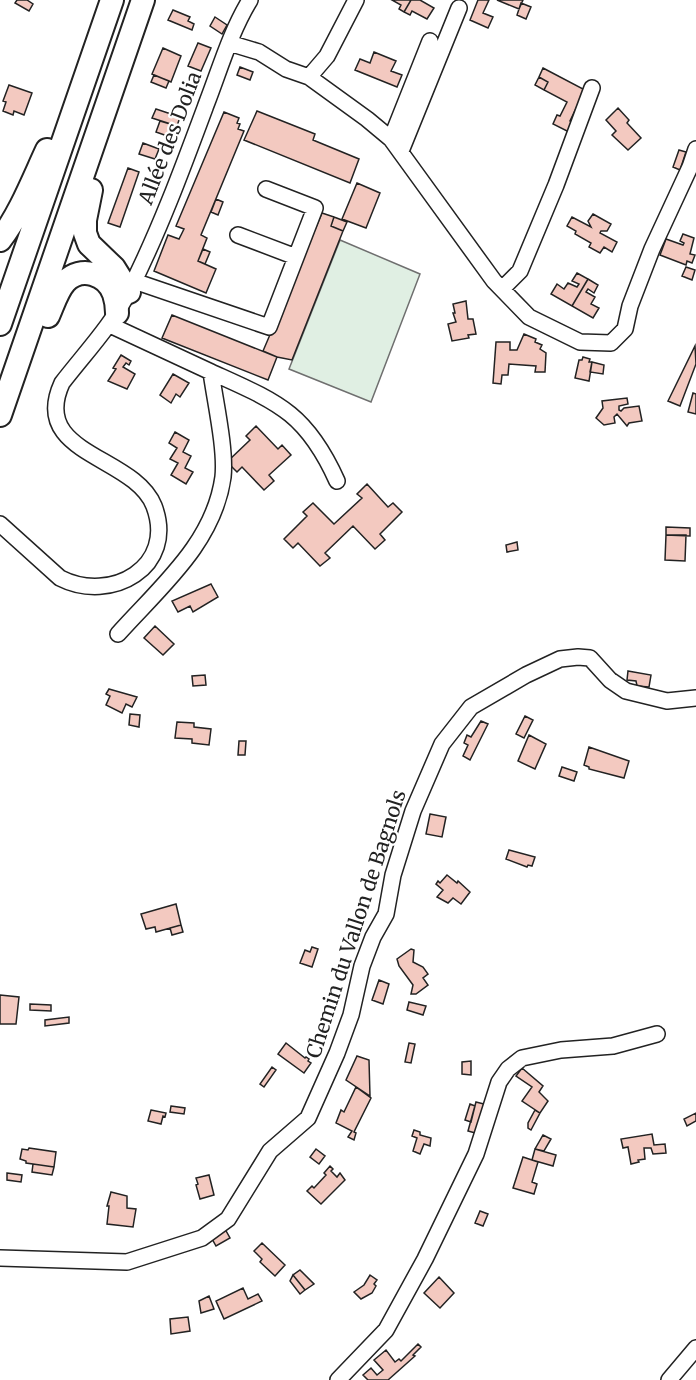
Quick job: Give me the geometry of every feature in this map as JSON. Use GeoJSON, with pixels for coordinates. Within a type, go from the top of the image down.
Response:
{"type":"FeatureCollection","features":[{"type":"Feature","properties":{"kind":"highway"},"geometry":{"type":"LineString","coordinates":[[0,324],[111,0]]}},
{"type":"Feature","properties":{"kind":"highway"},"geometry":{"type":"LineString","coordinates":[[0,415],[143,0]]}},
{"type":"Feature","properties":{"kind":"highway"},"geometry":{"type":"LineString","coordinates":[[0,240],[22,203],[96,45]]}},
{"type":"Feature","properties":{"kind":"highway"},"geometry":{"type":"LineString","coordinates":[[127,49],[92,187],[85,227],[89,244],[132,286]]}},
{"type":"Feature","properties":{"kind":"highway"},"geometry":{"type":"LineString","coordinates":[[0,421],[59,291],[71,277],[89,272],[101,277],[114,293],[114,319]]}},
{"type":"Feature","properties":{"kind":"street","name":"Allée des Dolia"},"geometry":{"type":"LineString","coordinates":[[0,524],[60,578],[89,587],[103,587],[121,582],[137,573],[154,553],[158,539],[159,520],[153,503],[144,490],[125,472],[86,453],[71,441],[61,427],[57,414],[58,392],[62,383],[114,319],[132,286],[202,115],[235,25],[250,0]]}},
{"type":"Feature","properties":{"kind":"street"},"geometry":{"type":"LineString","coordinates":[[309,76],[327,56],[356,0]]}},
{"type":"Feature","properties":{"kind":"street"},"geometry":{"type":"LineString","coordinates":[[396,145],[459,8]]}},
{"type":"Feature","properties":{"kind":"street"},"geometry":{"type":"LineString","coordinates":[[396,145],[430,41]]}},
{"type":"Feature","properties":{"kind":"street"},"geometry":{"type":"LineString","coordinates":[[228,43],[259,52],[286,69],[309,76],[367,119],[396,145],[502,289],[529,317],[580,342],[611,343],[625,329],[630,306],[652,249],[696,150]]}},
{"type":"Feature","properties":{"kind":"street"},"geometry":{"type":"LineString","coordinates":[[502,289],[520,271],[556,185],[592,88]]}},
{"type":"Feature","properties":{"kind":"street"},"geometry":{"type":"LineString","coordinates":[[132,286],[269,327],[315,208],[266,189]]}},
{"type":"Feature","properties":{"kind":"street"},"geometry":{"type":"LineString","coordinates":[[238,235],[296,257]]}},
{"type":"Feature","properties":{"kind":"street"},"geometry":{"type":"LineString","coordinates":[[114,319],[288,411],[312,435],[327,459],[337,482]]}},
{"type":"Feature","properties":{"kind":"street"},"geometry":{"type":"LineString","coordinates":[[118,634],[188,557],[202,538],[212,515],[223,477],[223,460],[211,372]]}},
{"type":"Feature","properties":{"kind":"street","name":"Chemin du Vallon de Bagnols"},"geometry":{"type":"LineString","coordinates":[[0,1258],[127,1262],[202,1238],[228,1220],[270,1151],[308,1118],[351,1015],[362,966],[373,937],[386,914],[393,875],[413,811],[442,744],[471,707],[526,675],[560,659],[578,657],[590,658],[610,680],[626,691],[667,701],[696,698]]}},
{"type":"Feature","properties":{"kind":"street"},"geometry":{"type":"LineString","coordinates":[[338,1380],[386,1330],[425,1259],[476,1154],[499,1082],[508,1069],[522,1058],[561,1050],[613,1046],[657,1034]]}},
{"type":"Feature","properties":{"kind":"street"},"geometry":{"type":"LineString","coordinates":[[669,1380],[696,1348]]}},
{"type":"Feature","properties":{"kind":"green space"},"geometry":{"type":"Polygon","coordinates":[[[340,240],[420,274],[371,402],[289,369],[340,240]]]}},
{"type":"Feature","properties":{"kind":"building"},"geometry":{"type":"Polygon","coordinates":[[[17,0],[27,0],[33,4],[29,11],[15,3],[17,0]]]}},
{"type":"Feature","properties":{"kind":"building"},"geometry":{"type":"Polygon","coordinates":[[[392,0],[411,0],[404,12],[399,9],[401,5],[392,0]]]}},
{"type":"Feature","properties":{"kind":"building"},"geometry":{"type":"Polygon","coordinates":[[[411,0],[420,0],[434,8],[427,19],[412,11],[410,15],[404,12],[411,0]]]}},
{"type":"Feature","properties":{"kind":"building"},"geometry":{"type":"Polygon","coordinates":[[[478,0],[489,0],[483,13],[493,17],[488,28],[470,20],[478,0]]]}},
{"type":"Feature","properties":{"kind":"building"},"geometry":{"type":"Polygon","coordinates":[[[497,0],[523,0],[519,9],[497,0]]]}},
{"type":"Feature","properties":{"kind":"building"},"geometry":{"type":"Polygon","coordinates":[[[521,3],[531,7],[526,19],[517,15],[521,3]]]}},
{"type":"Feature","properties":{"kind":"building"},"geometry":{"type":"Polygon","coordinates":[[[173,10],[190,17],[188,21],[194,24],[192,30],[168,20],[173,10]]]}},
{"type":"Feature","properties":{"kind":"building"},"geometry":{"type":"Polygon","coordinates":[[[215,17],[227,25],[222,34],[210,26],[215,17]]]}},
{"type":"Feature","properties":{"kind":"building"},"geometry":{"type":"Polygon","coordinates":[[[198,43],[211,48],[201,71],[188,66],[198,43]]]}},
{"type":"Feature","properties":{"kind":"building"},"geometry":{"type":"Polygon","coordinates":[[[163,48],[181,56],[171,82],[152,74],[163,48]]]}},
{"type":"Feature","properties":{"kind":"building"},"geometry":{"type":"Polygon","coordinates":[[[374,52],[396,61],[391,71],[402,75],[397,87],[355,70],[360,59],[370,63],[374,52]]]}},
{"type":"Feature","properties":{"kind":"building"},"geometry":{"type":"Polygon","coordinates":[[[240,67],[253,72],[250,80],[237,75],[240,67]]]}},
{"type":"Feature","properties":{"kind":"building"},"geometry":{"type":"Polygon","coordinates":[[[543,68],[585,90],[570,121],[574,123],[569,132],[553,124],[567,102],[544,90],[548,82],[539,77],[543,68]]]}},
{"type":"Feature","properties":{"kind":"building"},"geometry":{"type":"Polygon","coordinates":[[[154,75],[169,81],[166,88],[151,82],[154,75]]]}},
{"type":"Feature","properties":{"kind":"building"},"geometry":{"type":"Polygon","coordinates":[[[539,77],[548,82],[544,90],[535,85],[539,77]]]}},
{"type":"Feature","properties":{"kind":"building"},"geometry":{"type":"Polygon","coordinates":[[[9,85],[32,93],[24,115],[14,111],[13,115],[3,111],[6,102],[3,101],[9,85]]]}},
{"type":"Feature","properties":{"kind":"building"},"geometry":{"type":"Polygon","coordinates":[[[618,108],[629,120],[627,123],[641,138],[628,150],[612,135],[616,131],[606,120],[618,108]]]}},
{"type":"Feature","properties":{"kind":"building"},"geometry":{"type":"Polygon","coordinates":[[[156,109],[180,117],[177,126],[152,118],[156,109]]]}},
{"type":"Feature","properties":{"kind":"building"},"geometry":{"type":"Polygon","coordinates":[[[257,111],[315,134],[313,140],[359,159],[350,183],[244,140],[257,111]]]}},
{"type":"Feature","properties":{"kind":"building"},"geometry":{"type":"Polygon","coordinates":[[[224,112],[239,118],[238,129],[244,131],[201,235],[207,238],[198,261],[216,269],[206,293],[154,271],[168,235],[179,239],[184,229],[176,226],[224,112]]]}},
{"type":"Feature","properties":{"kind":"building"},"geometry":{"type":"Polygon","coordinates":[[[160,121],[177,126],[173,138],[156,132],[160,121]]]}},
{"type":"Feature","properties":{"kind":"building"},"geometry":{"type":"Polygon","coordinates":[[[143,143],[159,149],[155,159],[139,154],[143,143]]]}},
{"type":"Feature","properties":{"kind":"building"},"geometry":{"type":"Polygon","coordinates":[[[679,150],[686,152],[680,170],[673,167],[679,150]]]}},
{"type":"Feature","properties":{"kind":"building"},"geometry":{"type":"Polygon","coordinates":[[[128,168],[139,172],[120,227],[108,223],[128,168]]]}},
{"type":"Feature","properties":{"kind":"building"},"geometry":{"type":"Polygon","coordinates":[[[357,183],[380,193],[366,228],[342,219],[357,183]]]}},
{"type":"Feature","properties":{"kind":"building"},"geometry":{"type":"Polygon","coordinates":[[[216,199],[223,202],[218,215],[211,212],[216,199]]]}},
{"type":"Feature","properties":{"kind":"building"},"geometry":{"type":"Polygon","coordinates":[[[322,213],[334,217],[331,226],[343,231],[292,360],[277,357],[263,351],[322,213]]]}},
{"type":"Feature","properties":{"kind":"building"},"geometry":{"type":"Polygon","coordinates":[[[593,214],[611,224],[607,231],[600,233],[617,242],[612,252],[604,247],[600,253],[589,247],[591,243],[575,234],[576,231],[567,226],[572,217],[591,227],[588,221],[593,214]]]}},
{"type":"Feature","properties":{"kind":"building"},"geometry":{"type":"Polygon","coordinates":[[[334,217],[347,222],[343,231],[331,226],[334,217]]]}},
{"type":"Feature","properties":{"kind":"building"},"geometry":{"type":"Polygon","coordinates":[[[683,234],[694,238],[690,254],[695,255],[692,263],[687,261],[686,265],[660,255],[666,239],[683,245],[684,243],[680,241],[683,234]]]}},
{"type":"Feature","properties":{"kind":"building"},"geometry":{"type":"Polygon","coordinates":[[[203,249],[210,252],[205,264],[198,261],[203,249]]]}},
{"type":"Feature","properties":{"kind":"building"},"geometry":{"type":"Polygon","coordinates":[[[686,267],[695,270],[692,280],[682,276],[686,267]]]}},
{"type":"Feature","properties":{"kind":"building"},"geometry":{"type":"Polygon","coordinates":[[[577,273],[588,279],[572,306],[551,294],[557,284],[564,289],[568,283],[577,287],[579,284],[572,281],[577,273]]]}},
{"type":"Feature","properties":{"kind":"building"},"geometry":{"type":"Polygon","coordinates":[[[588,279],[598,285],[594,293],[588,289],[586,292],[595,297],[591,304],[599,308],[593,318],[572,306],[588,279]]]}},
{"type":"Feature","properties":{"kind":"building"},"geometry":{"type":"Polygon","coordinates":[[[466,301],[468,319],[473,319],[476,334],[468,335],[469,338],[452,341],[448,324],[456,322],[453,304],[466,301]]]}},
{"type":"Feature","properties":{"kind":"building"},"geometry":{"type":"Polygon","coordinates":[[[172,315],[277,357],[268,380],[162,338],[172,315]]]}},
{"type":"Feature","properties":{"kind":"building"},"geometry":{"type":"Polygon","coordinates":[[[524,334],[536,339],[535,342],[542,345],[540,349],[546,353],[545,372],[535,372],[536,366],[509,364],[508,375],[502,375],[501,384],[493,383],[496,342],[510,342],[510,350],[517,350],[524,334]]]}},
{"type":"Feature","properties":{"kind":"building"},"geometry":{"type":"Polygon","coordinates":[[[695,346],[696,364],[680,406],[668,401],[695,346]]]}},
{"type":"Feature","properties":{"kind":"building"},"geometry":{"type":"Polygon","coordinates":[[[121,355],[131,361],[129,365],[126,363],[123,367],[135,374],[127,389],[108,381],[121,355]]]}},
{"type":"Feature","properties":{"kind":"building"},"geometry":{"type":"Polygon","coordinates":[[[583,357],[592,362],[589,381],[575,378],[579,360],[583,357]]]}},
{"type":"Feature","properties":{"kind":"building"},"geometry":{"type":"Polygon","coordinates":[[[592,362],[604,365],[603,374],[590,372],[592,362]]]}},
{"type":"Feature","properties":{"kind":"building"},"geometry":{"type":"Polygon","coordinates":[[[173,374],[189,383],[180,397],[176,394],[171,403],[160,395],[173,374]]]}},
{"type":"Feature","properties":{"kind":"building"},"geometry":{"type":"Polygon","coordinates":[[[693,393],[696,394],[696,414],[688,412],[693,393]]]}},
{"type":"Feature","properties":{"kind":"building"},"geometry":{"type":"Polygon","coordinates":[[[627,398],[628,404],[619,406],[619,410],[639,406],[642,421],[629,423],[627,426],[617,414],[614,417],[615,423],[604,425],[596,418],[603,408],[602,401],[627,398]]]}},
{"type":"Feature","properties":{"kind":"building"},"geometry":{"type":"Polygon","coordinates":[[[256,426],[278,449],[282,445],[291,455],[269,475],[274,481],[264,490],[242,467],[237,472],[227,462],[250,440],[246,436],[256,426]]]}},
{"type":"Feature","properties":{"kind":"building"},"geometry":{"type":"Polygon","coordinates":[[[175,432],[189,440],[183,452],[191,456],[185,468],[193,472],[186,484],[171,475],[178,463],[170,459],[177,448],[169,443],[175,432]]]}},
{"type":"Feature","properties":{"kind":"building"},"geometry":{"type":"Polygon","coordinates":[[[367,484],[388,507],[393,503],[402,512],[380,534],[385,540],[375,549],[353,526],[325,553],[330,558],[320,566],[298,543],[293,548],[284,539],[307,516],[303,512],[313,503],[334,524],[362,498],[357,494],[367,484]]]}},
{"type":"Feature","properties":{"kind":"building"},"geometry":{"type":"Polygon","coordinates":[[[666,527],[690,528],[690,536],[666,535],[666,527]]]}},
{"type":"Feature","properties":{"kind":"building"},"geometry":{"type":"Polygon","coordinates":[[[666,535],[686,535],[685,561],[665,560],[666,535]]]}},
{"type":"Feature","properties":{"kind":"building"},"geometry":{"type":"Polygon","coordinates":[[[517,542],[518,550],[507,552],[506,545],[517,542]]]}},
{"type":"Feature","properties":{"kind":"building"},"geometry":{"type":"Polygon","coordinates":[[[211,584],[218,597],[193,612],[190,606],[178,612],[172,601],[211,584]]]}},
{"type":"Feature","properties":{"kind":"building"},"geometry":{"type":"Polygon","coordinates":[[[155,626],[174,644],[163,655],[144,638],[155,626]]]}},
{"type":"Feature","properties":{"kind":"building"},"geometry":{"type":"Polygon","coordinates":[[[628,671],[651,675],[649,687],[637,686],[636,681],[627,680],[628,671]]]}},
{"type":"Feature","properties":{"kind":"building"},"geometry":{"type":"Polygon","coordinates":[[[205,675],[206,685],[193,686],[192,676],[205,675]]]}},
{"type":"Feature","properties":{"kind":"building"},"geometry":{"type":"Polygon","coordinates":[[[109,689],[137,697],[132,707],[126,704],[122,713],[106,705],[110,696],[106,694],[109,689]]]}},
{"type":"Feature","properties":{"kind":"building"},"geometry":{"type":"Polygon","coordinates":[[[130,714],[140,715],[139,727],[129,725],[130,714]]]}},
{"type":"Feature","properties":{"kind":"building"},"geometry":{"type":"Polygon","coordinates":[[[525,716],[533,720],[524,738],[516,734],[525,716]]]}},
{"type":"Feature","properties":{"kind":"building"},"geometry":{"type":"Polygon","coordinates":[[[481,721],[488,724],[470,760],[463,756],[468,745],[464,743],[467,735],[471,737],[481,721]]]}},
{"type":"Feature","properties":{"kind":"building"},"geometry":{"type":"Polygon","coordinates":[[[177,722],[194,723],[194,727],[211,729],[209,745],[192,743],[192,739],[175,738],[177,722]]]}},
{"type":"Feature","properties":{"kind":"building"},"geometry":{"type":"Polygon","coordinates":[[[529,735],[546,744],[535,769],[518,761],[529,735]]]}},
{"type":"Feature","properties":{"kind":"building"},"geometry":{"type":"Polygon","coordinates":[[[239,741],[246,741],[245,755],[238,755],[239,741]]]}},
{"type":"Feature","properties":{"kind":"building"},"geometry":{"type":"Polygon","coordinates":[[[589,747],[629,761],[624,778],[589,769],[584,765],[589,747]]]}},
{"type":"Feature","properties":{"kind":"building"},"geometry":{"type":"Polygon","coordinates":[[[562,767],[577,772],[574,781],[559,776],[562,767]]]}},
{"type":"Feature","properties":{"kind":"building"},"geometry":{"type":"Polygon","coordinates":[[[430,814],[446,817],[442,837],[426,834],[430,814]]]}},
{"type":"Feature","properties":{"kind":"building"},"geometry":{"type":"Polygon","coordinates":[[[509,850],[535,857],[532,866],[527,867],[506,859],[509,850]]]}},
{"type":"Feature","properties":{"kind":"building"},"geometry":{"type":"Polygon","coordinates":[[[447,875],[470,892],[461,904],[453,898],[448,903],[437,897],[443,890],[436,884],[447,875]]]}},
{"type":"Feature","properties":{"kind":"building"},"geometry":{"type":"Polygon","coordinates":[[[176,904],[181,925],[156,932],[155,927],[146,929],[141,914],[176,904]]]}},
{"type":"Feature","properties":{"kind":"building"},"geometry":{"type":"Polygon","coordinates":[[[181,925],[183,932],[172,935],[170,928],[181,925]]]}},
{"type":"Feature","properties":{"kind":"building"},"geometry":{"type":"Polygon","coordinates":[[[312,947],[318,949],[312,967],[300,963],[305,950],[310,952],[312,947]]]}},
{"type":"Feature","properties":{"kind":"building"},"geometry":{"type":"Polygon","coordinates":[[[411,949],[414,950],[413,962],[423,967],[428,974],[423,978],[428,985],[416,994],[411,994],[413,985],[399,966],[397,959],[411,949]]]}},
{"type":"Feature","properties":{"kind":"building"},"geometry":{"type":"Polygon","coordinates":[[[379,980],[389,984],[383,1004],[372,1000],[379,980]]]}},
{"type":"Feature","properties":{"kind":"building"},"geometry":{"type":"Polygon","coordinates":[[[0,995],[19,997],[16,1024],[0,1024],[0,995]]]}},
{"type":"Feature","properties":{"kind":"building"},"geometry":{"type":"Polygon","coordinates":[[[409,1002],[426,1006],[423,1015],[407,1010],[409,1002]]]}},
{"type":"Feature","properties":{"kind":"building"},"geometry":{"type":"Polygon","coordinates":[[[30,1004],[51,1005],[51,1011],[30,1010],[30,1004]]]}},
{"type":"Feature","properties":{"kind":"building"},"geometry":{"type":"Polygon","coordinates":[[[69,1017],[69,1023],[45,1026],[45,1020],[69,1017]]]}},
{"type":"Feature","properties":{"kind":"building"},"geometry":{"type":"Polygon","coordinates":[[[286,1043],[309,1059],[311,1063],[304,1073],[278,1054],[286,1043]]]}},
{"type":"Feature","properties":{"kind":"building"},"geometry":{"type":"Polygon","coordinates":[[[409,1043],[415,1044],[411,1063],[405,1062],[409,1043]]]}},
{"type":"Feature","properties":{"kind":"building"},"geometry":{"type":"Polygon","coordinates":[[[357,1056],[369,1060],[370,1096],[346,1080],[357,1056]]]}},
{"type":"Feature","properties":{"kind":"building"},"geometry":{"type":"Polygon","coordinates":[[[471,1061],[471,1075],[462,1074],[462,1062],[471,1061]]]}},
{"type":"Feature","properties":{"kind":"building"},"geometry":{"type":"Polygon","coordinates":[[[272,1067],[276,1070],[264,1087],[260,1084],[272,1067]]]}},
{"type":"Feature","properties":{"kind":"building"},"geometry":{"type":"Polygon","coordinates":[[[522,1068],[543,1086],[539,1092],[548,1101],[540,1113],[522,1101],[532,1087],[516,1076],[522,1068]]]}},
{"type":"Feature","properties":{"kind":"building"},"geometry":{"type":"Polygon","coordinates":[[[356,1087],[371,1098],[354,1132],[356,1133],[354,1140],[348,1137],[352,1131],[336,1123],[341,1110],[344,1112],[356,1087]]]}},
{"type":"Feature","properties":{"kind":"building"},"geometry":{"type":"Polygon","coordinates":[[[476,1102],[488,1105],[479,1134],[468,1131],[476,1102]]]}},
{"type":"Feature","properties":{"kind":"building"},"geometry":{"type":"Polygon","coordinates":[[[470,1104],[475,1106],[471,1122],[465,1120],[470,1104]]]}},
{"type":"Feature","properties":{"kind":"building"},"geometry":{"type":"Polygon","coordinates":[[[171,1106],[185,1108],[184,1114],[170,1112],[171,1106]]]}},
{"type":"Feature","properties":{"kind":"building"},"geometry":{"type":"Polygon","coordinates":[[[151,1110],[166,1113],[161,1124],[148,1121],[151,1110]]]}},
{"type":"Feature","properties":{"kind":"building"},"geometry":{"type":"Polygon","coordinates":[[[535,1110],[540,1113],[531,1130],[528,1128],[528,1123],[535,1110]]]}},
{"type":"Feature","properties":{"kind":"building"},"geometry":{"type":"Polygon","coordinates":[[[696,1113],[696,1121],[687,1126],[684,1119],[696,1113]]]}},
{"type":"Feature","properties":{"kind":"building"},"geometry":{"type":"Polygon","coordinates":[[[414,1130],[420,1132],[420,1135],[431,1138],[430,1146],[424,1144],[420,1154],[413,1151],[417,1138],[412,1136],[414,1130]]]}},
{"type":"Feature","properties":{"kind":"building"},"geometry":{"type":"Polygon","coordinates":[[[652,1134],[654,1145],[665,1144],[666,1153],[653,1154],[651,1148],[644,1148],[645,1159],[631,1164],[628,1147],[623,1148],[621,1139],[652,1134]]]}},
{"type":"Feature","properties":{"kind":"building"},"geometry":{"type":"Polygon","coordinates":[[[543,1135],[551,1139],[544,1151],[535,1149],[543,1135]]]}},
{"type":"Feature","properties":{"kind":"building"},"geometry":{"type":"Polygon","coordinates":[[[29,1148],[56,1152],[54,1167],[26,1163],[20,1159],[22,1149],[28,1150],[29,1148]]]}},
{"type":"Feature","properties":{"kind":"building"},"geometry":{"type":"Polygon","coordinates":[[[316,1149],[325,1156],[319,1164],[310,1157],[316,1149]]]}},
{"type":"Feature","properties":{"kind":"building"},"geometry":{"type":"Polygon","coordinates":[[[535,1149],[556,1155],[553,1166],[532,1160],[535,1149]]]}},
{"type":"Feature","properties":{"kind":"building"},"geometry":{"type":"Polygon","coordinates":[[[523,1157],[538,1162],[532,1182],[537,1184],[534,1194],[513,1188],[523,1157]]]}},
{"type":"Feature","properties":{"kind":"building"},"geometry":{"type":"Polygon","coordinates":[[[33,1164],[54,1167],[52,1175],[32,1172],[33,1164]]]}},
{"type":"Feature","properties":{"kind":"building"},"geometry":{"type":"Polygon","coordinates":[[[330,1166],[333,1169],[331,1171],[337,1177],[340,1173],[345,1180],[321,1204],[307,1191],[312,1186],[314,1188],[326,1175],[324,1173],[330,1166]]]}},
{"type":"Feature","properties":{"kind":"building"},"geometry":{"type":"Polygon","coordinates":[[[7,1173],[22,1175],[21,1182],[7,1180],[7,1173]]]}},
{"type":"Feature","properties":{"kind":"building"},"geometry":{"type":"Polygon","coordinates":[[[209,1175],[214,1195],[200,1199],[196,1178],[209,1175]]]}},
{"type":"Feature","properties":{"kind":"building"},"geometry":{"type":"Polygon","coordinates":[[[111,1192],[127,1196],[127,1208],[136,1209],[133,1227],[107,1224],[109,1206],[107,1206],[111,1192]]]}},
{"type":"Feature","properties":{"kind":"building"},"geometry":{"type":"Polygon","coordinates":[[[480,1211],[488,1214],[483,1226],[475,1223],[480,1211]]]}},
{"type":"Feature","properties":{"kind":"building"},"geometry":{"type":"Polygon","coordinates":[[[225,1229],[230,1238],[216,1246],[211,1237],[225,1229]]]}},
{"type":"Feature","properties":{"kind":"building"},"geometry":{"type":"Polygon","coordinates":[[[262,1243],[285,1265],[275,1276],[260,1262],[262,1259],[254,1251],[262,1243]]]}},
{"type":"Feature","properties":{"kind":"building"},"geometry":{"type":"Polygon","coordinates":[[[300,1270],[314,1284],[305,1290],[293,1275],[300,1270]]]}},
{"type":"Feature","properties":{"kind":"building"},"geometry":{"type":"Polygon","coordinates":[[[293,1275],[305,1290],[300,1294],[290,1281],[293,1275]]]}},
{"type":"Feature","properties":{"kind":"building"},"geometry":{"type":"Polygon","coordinates":[[[370,1275],[377,1280],[374,1284],[376,1286],[372,1293],[361,1299],[354,1292],[364,1285],[370,1275]]]}},
{"type":"Feature","properties":{"kind":"building"},"geometry":{"type":"Polygon","coordinates":[[[439,1277],[454,1293],[440,1308],[424,1293],[439,1277]]]}},
{"type":"Feature","properties":{"kind":"building"},"geometry":{"type":"Polygon","coordinates":[[[243,1288],[248,1299],[258,1294],[262,1301],[224,1319],[216,1301],[243,1288]]]}},
{"type":"Feature","properties":{"kind":"building"},"geometry":{"type":"Polygon","coordinates":[[[209,1296],[214,1309],[201,1313],[199,1301],[209,1296]]]}},
{"type":"Feature","properties":{"kind":"building"},"geometry":{"type":"Polygon","coordinates":[[[188,1317],[190,1331],[171,1334],[170,1319],[188,1317]]]}},
{"type":"Feature","properties":{"kind":"building"},"geometry":{"type":"Polygon","coordinates":[[[418,1344],[421,1347],[413,1355],[415,1356],[388,1380],[368,1380],[363,1375],[371,1368],[377,1375],[383,1370],[374,1360],[386,1350],[395,1362],[399,1359],[401,1361],[418,1344]]]}}]}
